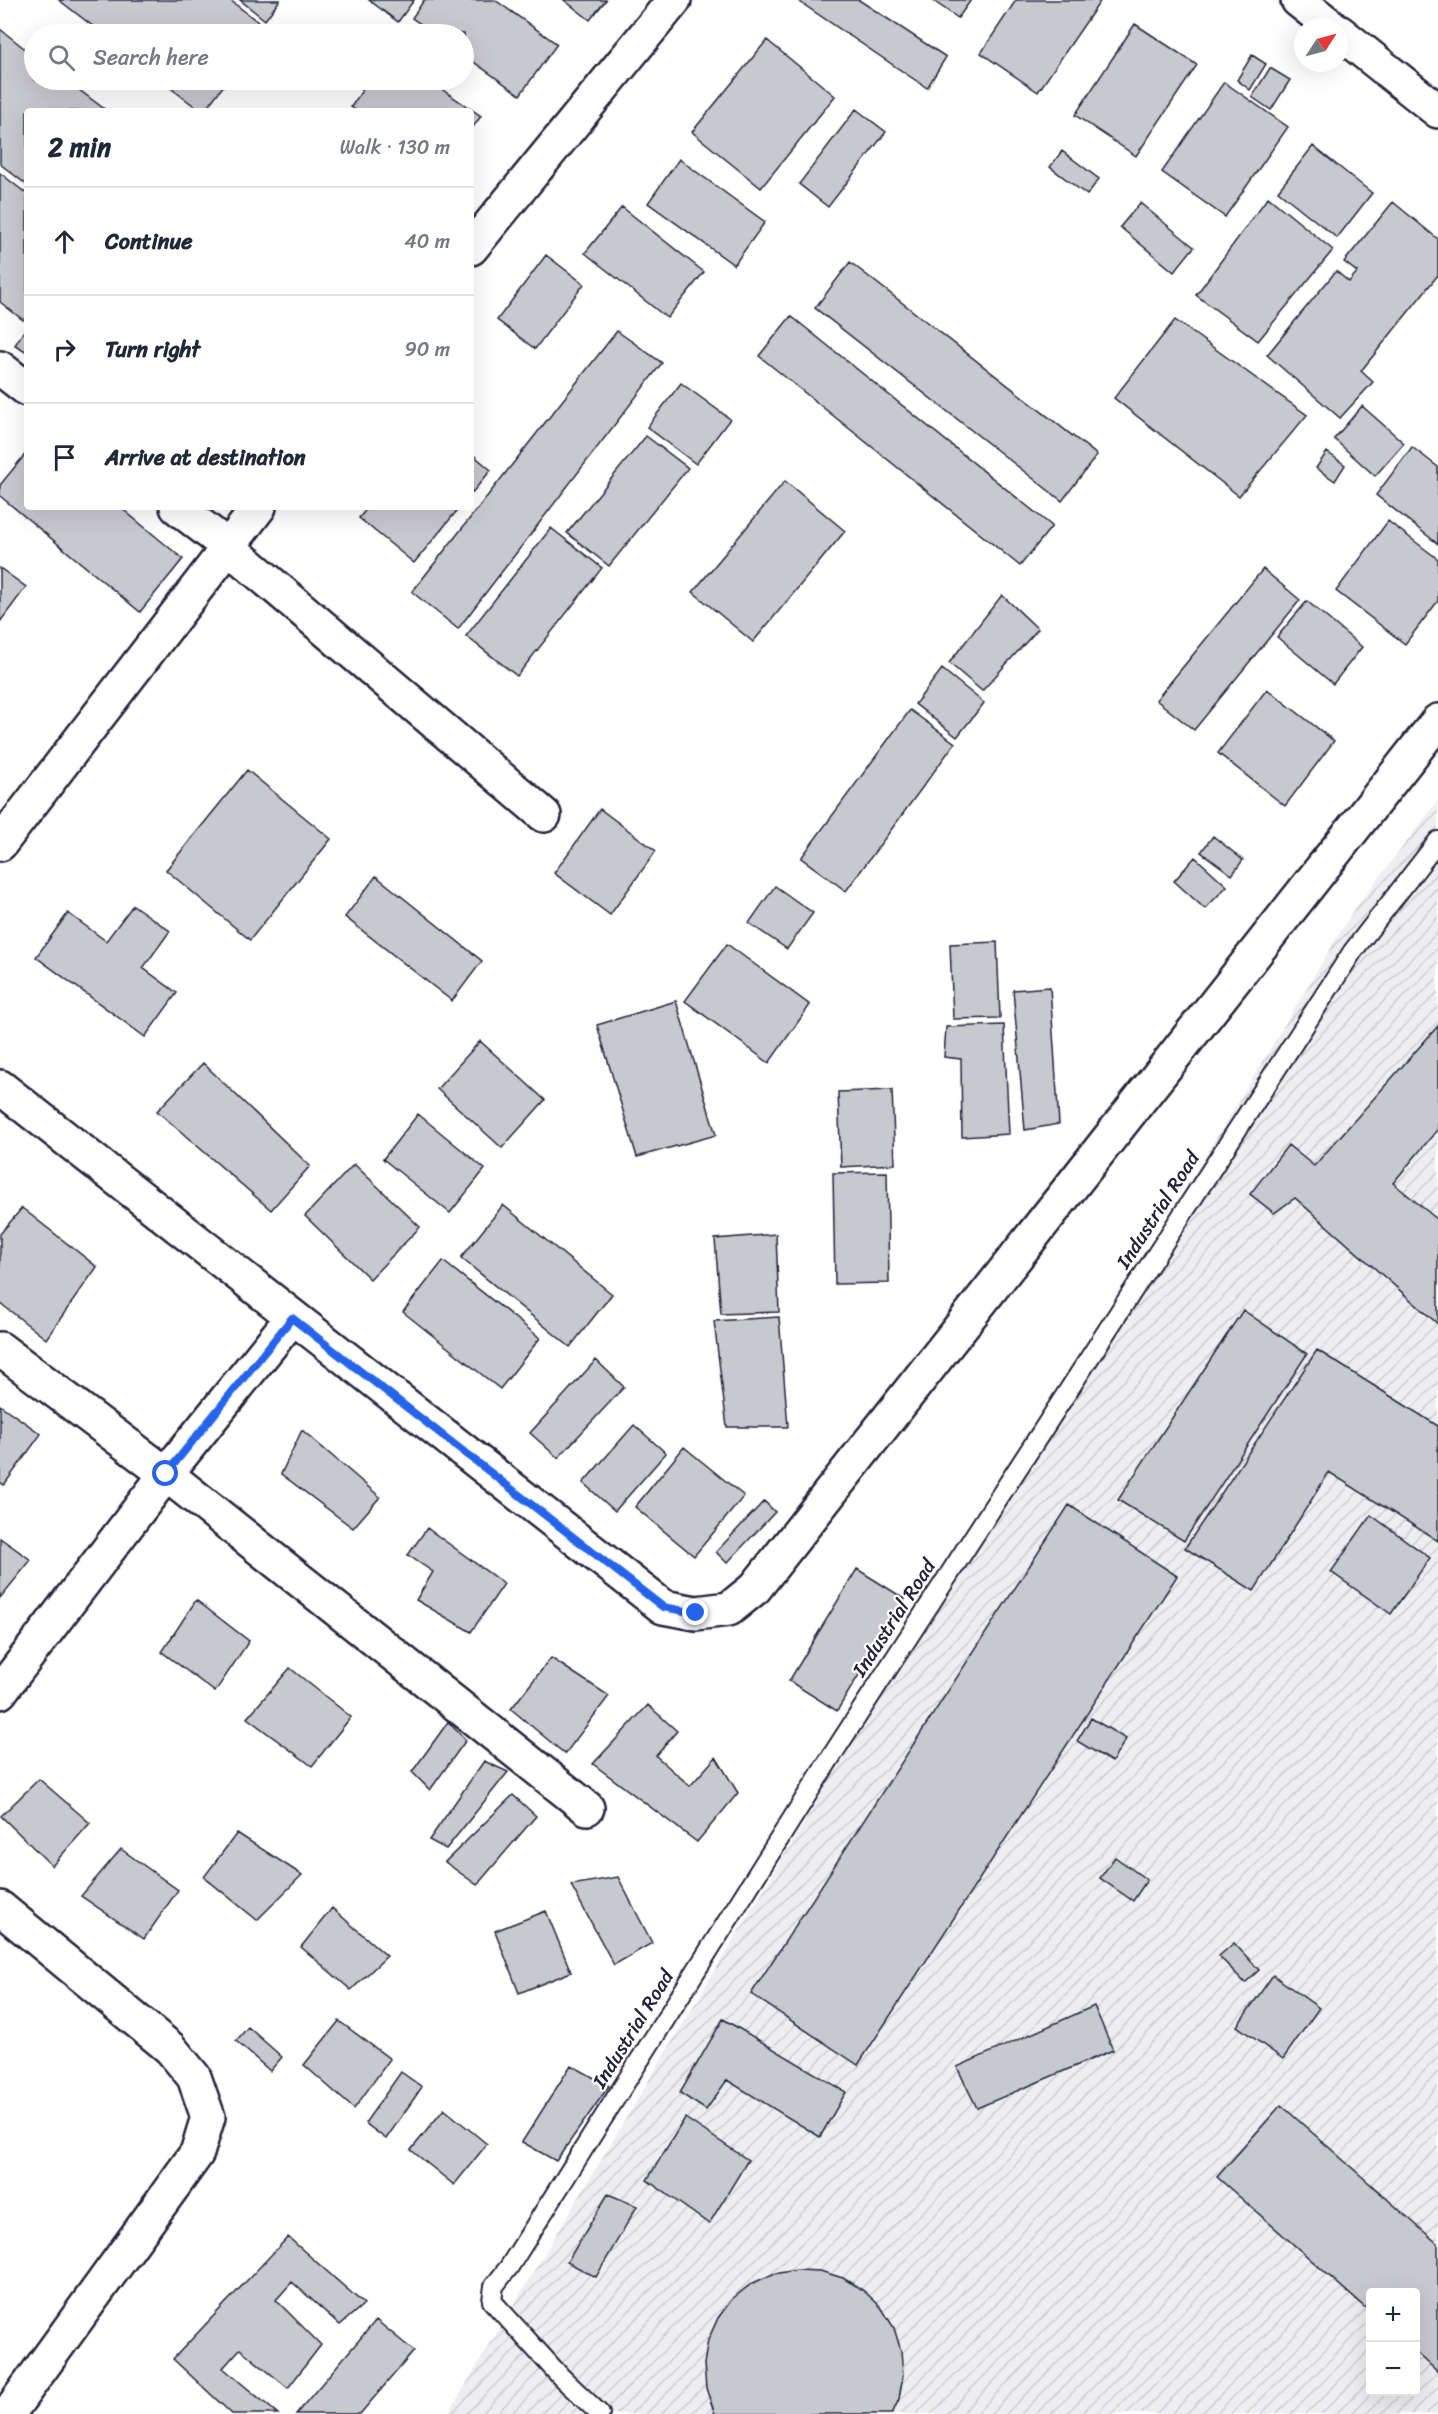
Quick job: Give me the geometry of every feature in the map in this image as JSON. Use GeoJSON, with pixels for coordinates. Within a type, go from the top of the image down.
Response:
{"type":"FeatureCollection","features":[{"type":"Feature","properties":{"kind":"street"},"geometry":{"type":"LineString","coordinates":[[474,244],[674,0]]}},
{"type":"Feature","properties":{"kind":"street"},"geometry":{"type":"LineString","coordinates":[[1298,0],[1321,18]]}},
{"type":"Feature","properties":{"kind":"street"},"geometry":{"type":"LineString","coordinates":[[1348,39],[1438,111]]}},
{"type":"Feature","properties":{"kind":"street"},"geometry":{"type":"LineString","coordinates":[[0,368],[24,387]]}},
{"type":"Feature","properties":{"kind":"street"},"geometry":{"type":"LineString","coordinates":[[181,510],[227,546],[544,815]]}},
{"type":"Feature","properties":{"kind":"street"},"geometry":{"type":"LineString","coordinates":[[0,844],[257,510]]}},
{"type":"Feature","properties":{"kind":"street"},"geometry":{"type":"LineString","coordinates":[[0,1087],[663,1607],[696,1613],[729,1609],[755,1588],[1438,722]]}},
{"type":"Feature","properties":{"kind":"street"},"geometry":{"type":"LineString","coordinates":[[0,1692],[166,1474],[292,1318]]}},
{"type":"Feature","properties":{"kind":"street"},"geometry":{"type":"LineString","coordinates":[[0,1349],[166,1474],[587,1808]]}},
{"type":"Feature","properties":{"kind":"street"},"geometry":{"type":"LineString","coordinates":[[0,1908],[170,2048],[194,2077],[208,2117],[197,2153],[8,2414]]}},
{"type":"Feature","properties":{"kind":"lane","name":"Industrial Road"},"geometry":{"type":"LineString","coordinates":[[600,2414],[561,2377],[492,2301],[494,2286],[509,2267],[842,1739],[1353,951],[1438,841]]}},
{"type":"Feature","properties":{"kind":"shaded area"},"geometry":{"type":"Polygon","coordinates":[[[1438,801],[1438,2414],[448,2414],[1353,911],[1438,801]]]}},
{"type":"Feature","properties":{"kind":"building"},"geometry":{"type":"Polygon","coordinates":[[[59,0],[230,0],[261,24],[90,24],[59,0]]]}},
{"type":"Feature","properties":{"kind":"building"},"geometry":{"type":"Polygon","coordinates":[[[240,0],[280,0],[265,20],[240,0]]]}},
{"type":"Feature","properties":{"kind":"building"},"geometry":{"type":"Polygon","coordinates":[[[369,0],[414,0],[398,22],[369,0]]]}},
{"type":"Feature","properties":{"kind":"building"},"geometry":{"type":"Polygon","coordinates":[[[424,0],[495,0],[557,44],[520,95],[474,62],[474,24],[421,24],[412,18],[424,0]]]}},
{"type":"Feature","properties":{"kind":"building"},"geometry":{"type":"Polygon","coordinates":[[[564,0],[606,0],[590,20],[564,0]]]}},
{"type":"Feature","properties":{"kind":"building"},"geometry":{"type":"Polygon","coordinates":[[[797,0],[859,0],[946,57],[927,88],[797,0]]]}},
{"type":"Feature","properties":{"kind":"building"},"geometry":{"type":"Polygon","coordinates":[[[932,0],[971,0],[958,18],[932,0]]]}},
{"type":"Feature","properties":{"kind":"building"},"geometry":{"type":"Polygon","coordinates":[[[1016,0],[1101,0],[1038,92],[981,53],[1016,0]]]}},
{"type":"Feature","properties":{"kind":"building"},"geometry":{"type":"Polygon","coordinates":[[[1135,24],[1197,65],[1136,156],[1075,115],[1135,24]]]}},
{"type":"Feature","properties":{"kind":"building"},"geometry":{"type":"Polygon","coordinates":[[[0,29],[24,48],[24,90],[79,90],[103,108],[24,108],[24,183],[0,164],[0,29]]]}},
{"type":"Feature","properties":{"kind":"building"},"geometry":{"type":"Polygon","coordinates":[[[767,40],[835,96],[761,188],[692,132],[767,40]]]}},
{"type":"Feature","properties":{"kind":"building"},"geometry":{"type":"Polygon","coordinates":[[[1252,55],[1266,64],[1250,90],[1237,80],[1252,55]]]}},
{"type":"Feature","properties":{"kind":"building"},"geometry":{"type":"Polygon","coordinates":[[[1270,68],[1290,80],[1271,110],[1252,97],[1270,68]]]}},
{"type":"Feature","properties":{"kind":"building"},"geometry":{"type":"Polygon","coordinates":[[[1224,82],[1288,127],[1225,217],[1162,172],[1224,82]]]}},
{"type":"Feature","properties":{"kind":"building"},"geometry":{"type":"Polygon","coordinates":[[[173,90],[220,90],[206,108],[197,108],[173,90]]]}},
{"type":"Feature","properties":{"kind":"building"},"geometry":{"type":"Polygon","coordinates":[[[362,90],[443,90],[469,108],[352,108],[362,90]]]}},
{"type":"Feature","properties":{"kind":"building"},"geometry":{"type":"Polygon","coordinates":[[[856,109],[886,132],[828,207],[799,184],[856,109]]]}},
{"type":"Feature","properties":{"kind":"building"},"geometry":{"type":"Polygon","coordinates":[[[474,111],[481,116],[474,126],[474,111]]]}},
{"type":"Feature","properties":{"kind":"building"},"geometry":{"type":"Polygon","coordinates":[[[1313,146],[1372,193],[1337,238],[1278,191],[1313,146]]]}},
{"type":"Feature","properties":{"kind":"building"},"geometry":{"type":"Polygon","coordinates":[[[1062,151],[1099,179],[1087,195],[1050,167],[1062,151]]]}},
{"type":"Feature","properties":{"kind":"building"},"geometry":{"type":"Polygon","coordinates":[[[679,159],[765,222],[734,265],[648,203],[679,159]]]}},
{"type":"Feature","properties":{"kind":"building"},"geometry":{"type":"Polygon","coordinates":[[[0,173],[24,192],[24,319],[0,302],[0,173]]]}},
{"type":"Feature","properties":{"kind":"building"},"geometry":{"type":"Polygon","coordinates":[[[1268,197],[1333,250],[1258,341],[1196,295],[1268,197]]]}},
{"type":"Feature","properties":{"kind":"building"},"geometry":{"type":"Polygon","coordinates":[[[1393,202],[1438,239],[1438,275],[1361,371],[1373,382],[1340,418],[1267,355],[1336,271],[1349,282],[1357,272],[1344,262],[1393,202]]]}},
{"type":"Feature","properties":{"kind":"building"},"geometry":{"type":"Polygon","coordinates":[[[1140,203],[1194,247],[1174,272],[1120,227],[1140,203]]]}},
{"type":"Feature","properties":{"kind":"building"},"geometry":{"type":"Polygon","coordinates":[[[622,207],[704,272],[667,318],[585,253],[622,207]]]}},
{"type":"Feature","properties":{"kind":"building"},"geometry":{"type":"Polygon","coordinates":[[[546,255],[584,284],[535,349],[497,320],[546,255]]]}},
{"type":"Feature","properties":{"kind":"building"},"geometry":{"type":"Polygon","coordinates":[[[850,262],[1097,455],[1062,501],[815,308],[850,262]]]}},
{"type":"Feature","properties":{"kind":"building"},"geometry":{"type":"Polygon","coordinates":[[[791,316],[1052,526],[1020,566],[759,356],[791,316]]]}},
{"type":"Feature","properties":{"kind":"building"},"geometry":{"type":"Polygon","coordinates":[[[1175,320],[1307,415],[1239,496],[1114,398],[1175,320]]]}},
{"type":"Feature","properties":{"kind":"building"},"geometry":{"type":"Polygon","coordinates":[[[24,331],[24,350],[15,345],[24,331]]]}},
{"type":"Feature","properties":{"kind":"building"},"geometry":{"type":"Polygon","coordinates":[[[617,331],[662,363],[458,629],[412,592],[617,331]]]}},
{"type":"Feature","properties":{"kind":"building"},"geometry":{"type":"Polygon","coordinates":[[[681,383],[730,419],[696,464],[647,427],[681,383]]]}},
{"type":"Feature","properties":{"kind":"building"},"geometry":{"type":"Polygon","coordinates":[[[1362,406],[1404,443],[1375,476],[1334,439],[1362,406]]]}},
{"type":"Feature","properties":{"kind":"building"},"geometry":{"type":"Polygon","coordinates":[[[646,436],[688,468],[609,566],[567,533],[646,436]]]}},
{"type":"Feature","properties":{"kind":"building"},"geometry":{"type":"Polygon","coordinates":[[[1412,447],[1438,467],[1438,544],[1376,495],[1412,447]]]}},
{"type":"Feature","properties":{"kind":"building"},"geometry":{"type":"Polygon","coordinates":[[[1327,452],[1345,465],[1335,481],[1316,468],[1327,452]]]}},
{"type":"Feature","properties":{"kind":"building"},"geometry":{"type":"Polygon","coordinates":[[[24,456],[24,510],[124,510],[183,559],[140,612],[0,496],[0,485],[24,456]]]}},
{"type":"Feature","properties":{"kind":"building"},"geometry":{"type":"Polygon","coordinates":[[[474,456],[491,470],[474,490],[474,456]]]}},
{"type":"Feature","properties":{"kind":"building"},"geometry":{"type":"Polygon","coordinates":[[[785,481],[845,531],[753,642],[693,592],[785,481]]]}},
{"type":"Feature","properties":{"kind":"building"},"geometry":{"type":"Polygon","coordinates":[[[366,510],[458,510],[414,563],[359,518],[366,510]]]}},
{"type":"Feature","properties":{"kind":"building"},"geometry":{"type":"Polygon","coordinates":[[[1388,521],[1438,559],[1438,601],[1405,644],[1336,591],[1388,521]]]}},
{"type":"Feature","properties":{"kind":"building"},"geometry":{"type":"Polygon","coordinates":[[[551,528],[602,568],[517,676],[466,636],[551,528]]]}},
{"type":"Feature","properties":{"kind":"building"},"geometry":{"type":"Polygon","coordinates":[[[0,568],[26,587],[0,622],[0,568]]]}},
{"type":"Feature","properties":{"kind":"building"},"geometry":{"type":"Polygon","coordinates":[[[1263,569],[1300,600],[1194,730],[1156,700],[1263,569]]]}},
{"type":"Feature","properties":{"kind":"building"},"geometry":{"type":"Polygon","coordinates":[[[1002,595],[1038,629],[982,691],[949,663],[1002,595]]]}},
{"type":"Feature","properties":{"kind":"building"},"geometry":{"type":"Polygon","coordinates":[[[1307,601],[1362,647],[1333,684],[1277,637],[1307,601]]]}},
{"type":"Feature","properties":{"kind":"building"},"geometry":{"type":"Polygon","coordinates":[[[942,669],[984,703],[957,737],[915,704],[942,669]]]}},
{"type":"Feature","properties":{"kind":"building"},"geometry":{"type":"Polygon","coordinates":[[[1267,689],[1334,741],[1285,806],[1218,753],[1267,689]]]}},
{"type":"Feature","properties":{"kind":"building"},"geometry":{"type":"Polygon","coordinates":[[[910,710],[955,743],[846,891],[801,858],[910,710]]]}},
{"type":"Feature","properties":{"kind":"building"},"geometry":{"type":"Polygon","coordinates":[[[247,770],[331,839],[250,940],[166,870],[247,770]]]}},
{"type":"Feature","properties":{"kind":"building"},"geometry":{"type":"Polygon","coordinates":[[[600,809],[656,851],[610,915],[554,873],[600,809]]]}},
{"type":"Feature","properties":{"kind":"building"},"geometry":{"type":"Polygon","coordinates":[[[1213,836],[1243,860],[1232,875],[1201,852],[1213,836]]]}},
{"type":"Feature","properties":{"kind":"building"},"geometry":{"type":"Polygon","coordinates":[[[1195,857],[1227,886],[1205,909],[1174,881],[1195,857]]]}},
{"type":"Feature","properties":{"kind":"building"},"geometry":{"type":"Polygon","coordinates":[[[376,876],[482,961],[452,1001],[345,917],[376,876]]]}},
{"type":"Feature","properties":{"kind":"building"},"geometry":{"type":"Polygon","coordinates":[[[775,886],[813,913],[787,949],[749,923],[775,886]]]}},
{"type":"Feature","properties":{"kind":"building"},"geometry":{"type":"Polygon","coordinates":[[[133,905],[170,931],[143,968],[177,993],[145,1037],[36,957],[68,913],[106,941],[133,905]]]}},
{"type":"Feature","properties":{"kind":"building"},"geometry":{"type":"Polygon","coordinates":[[[997,942],[1000,1018],[953,1019],[950,944],[997,942]]]}},
{"type":"Feature","properties":{"kind":"building"},"geometry":{"type":"Polygon","coordinates":[[[727,944],[810,1005],[769,1063],[685,1001],[727,944]]]}},
{"type":"Feature","properties":{"kind":"building"},"geometry":{"type":"Polygon","coordinates":[[[1050,987],[1059,1124],[1025,1130],[1013,990],[1050,987]]]}},
{"type":"Feature","properties":{"kind":"building"},"geometry":{"type":"Polygon","coordinates":[[[676,1001],[716,1135],[637,1157],[597,1025],[676,1001]]]}},
{"type":"Feature","properties":{"kind":"building"},"geometry":{"type":"Polygon","coordinates":[[[1004,1025],[1009,1134],[962,1137],[961,1059],[944,1057],[946,1027],[1004,1025]]]}},
{"type":"Feature","properties":{"kind":"building"},"geometry":{"type":"Polygon","coordinates":[[[1438,1026],[1438,1129],[1393,1183],[1438,1220],[1438,1324],[1295,1198],[1274,1213],[1250,1194],[1288,1145],[1314,1166],[1438,1026]]]}},
{"type":"Feature","properties":{"kind":"building"},"geometry":{"type":"Polygon","coordinates":[[[480,1041],[545,1100],[502,1148],[437,1089],[480,1041]]]}},
{"type":"Feature","properties":{"kind":"building"},"geometry":{"type":"Polygon","coordinates":[[[203,1063],[310,1166],[271,1210],[157,1111],[203,1063]]]}},
{"type":"Feature","properties":{"kind":"building"},"geometry":{"type":"Polygon","coordinates":[[[892,1090],[895,1164],[841,1167],[838,1092],[892,1090]]]}},
{"type":"Feature","properties":{"kind":"building"},"geometry":{"type":"Polygon","coordinates":[[[418,1114],[485,1169],[450,1213],[383,1159],[418,1114]]]}},
{"type":"Feature","properties":{"kind":"building"},"geometry":{"type":"Polygon","coordinates":[[[354,1164],[420,1227],[370,1279],[305,1216],[354,1164]]]}},
{"type":"Feature","properties":{"kind":"building"},"geometry":{"type":"Polygon","coordinates":[[[887,1172],[889,1283],[835,1284],[833,1173],[887,1172]]]}},
{"type":"Feature","properties":{"kind":"building"},"geometry":{"type":"Polygon","coordinates":[[[503,1205],[612,1294],[570,1347],[461,1258],[503,1205]]]}},
{"type":"Feature","properties":{"kind":"building"},"geometry":{"type":"Polygon","coordinates":[[[22,1208],[97,1267],[46,1339],[0,1303],[0,1234],[22,1208]]]}},
{"type":"Feature","properties":{"kind":"building"},"geometry":{"type":"Polygon","coordinates":[[[776,1234],[779,1312],[721,1314],[715,1239],[776,1234]]]}},
{"type":"Feature","properties":{"kind":"building"},"geometry":{"type":"Polygon","coordinates":[[[443,1261],[540,1338],[500,1389],[403,1312],[443,1261]]]}},
{"type":"Feature","properties":{"kind":"building"},"geometry":{"type":"Polygon","coordinates":[[[1243,1310],[1307,1354],[1184,1541],[1118,1500],[1243,1310]]]}},
{"type":"Feature","properties":{"kind":"building"},"geometry":{"type":"Polygon","coordinates":[[[779,1317],[788,1427],[727,1427],[714,1321],[779,1317]]]}},
{"type":"Feature","properties":{"kind":"building"},"geometry":{"type":"Polygon","coordinates":[[[1317,1350],[1438,1426],[1438,1541],[1329,1472],[1254,1591],[1185,1548],[1317,1350]]]}},
{"type":"Feature","properties":{"kind":"building"},"geometry":{"type":"Polygon","coordinates":[[[596,1360],[624,1387],[558,1458],[530,1433],[596,1360]]]}},
{"type":"Feature","properties":{"kind":"building"},"geometry":{"type":"Polygon","coordinates":[[[0,1405],[41,1434],[4,1485],[0,1482],[0,1405]]]}},
{"type":"Feature","properties":{"kind":"building"},"geometry":{"type":"Polygon","coordinates":[[[634,1425],[666,1453],[615,1511],[583,1483],[634,1425]]]}},
{"type":"Feature","properties":{"kind":"building"},"geometry":{"type":"Polygon","coordinates":[[[302,1430],[380,1497],[353,1528],[281,1474],[302,1430]]]}},
{"type":"Feature","properties":{"kind":"building"},"geometry":{"type":"Polygon","coordinates":[[[684,1447],[744,1496],[694,1556],[635,1507],[684,1447]]]}},
{"type":"Feature","properties":{"kind":"building"},"geometry":{"type":"Polygon","coordinates":[[[764,1501],[775,1512],[727,1563],[716,1552],[764,1501]]]}},
{"type":"Feature","properties":{"kind":"building"},"geometry":{"type":"Polygon","coordinates":[[[1069,1505],[1177,1576],[858,2065],[751,1994],[1069,1505]]]}},
{"type":"Feature","properties":{"kind":"building"},"geometry":{"type":"Polygon","coordinates":[[[1371,1515],[1430,1558],[1391,1614],[1331,1572],[1371,1515]]]}},
{"type":"Feature","properties":{"kind":"building"},"geometry":{"type":"Polygon","coordinates":[[[427,1528],[504,1584],[471,1632],[416,1600],[433,1572],[408,1555],[427,1528]]]}},
{"type":"Feature","properties":{"kind":"building"},"geometry":{"type":"Polygon","coordinates":[[[0,1538],[31,1560],[0,1598],[0,1538]]]}},
{"type":"Feature","properties":{"kind":"building"},"geometry":{"type":"Polygon","coordinates":[[[857,1569],[905,1599],[837,1711],[789,1681],[857,1569]]]}},
{"type":"Feature","properties":{"kind":"building"},"geometry":{"type":"Polygon","coordinates":[[[196,1600],[249,1641],[215,1692],[162,1652],[196,1600]]]}},
{"type":"Feature","properties":{"kind":"building"},"geometry":{"type":"Polygon","coordinates":[[[551,1658],[609,1696],[565,1754],[511,1709],[551,1658]]]}},
{"type":"Feature","properties":{"kind":"building"},"geometry":{"type":"Polygon","coordinates":[[[290,1668],[351,1717],[312,1766],[247,1718],[290,1668]]]}},
{"type":"Feature","properties":{"kind":"building"},"geometry":{"type":"Polygon","coordinates":[[[648,1705],[677,1731],[656,1756],[690,1786],[716,1757],[738,1793],[697,1842],[593,1764],[648,1705]]]}},
{"type":"Feature","properties":{"kind":"building"},"geometry":{"type":"Polygon","coordinates":[[[1091,1718],[1126,1739],[1112,1762],[1077,1741],[1091,1718]]]}},
{"type":"Feature","properties":{"kind":"building"},"geometry":{"type":"Polygon","coordinates":[[[448,1722],[466,1740],[430,1790],[412,1772],[448,1722]]]}},
{"type":"Feature","properties":{"kind":"building"},"geometry":{"type":"Polygon","coordinates":[[[484,1761],[508,1772],[446,1849],[429,1840],[484,1761]]]}},
{"type":"Feature","properties":{"kind":"building"},"geometry":{"type":"Polygon","coordinates":[[[39,1779],[90,1823],[52,1866],[1,1816],[39,1779]]]}},
{"type":"Feature","properties":{"kind":"building"},"geometry":{"type":"Polygon","coordinates":[[[513,1795],[536,1816],[477,1885],[445,1862],[513,1795]]]}},
{"type":"Feature","properties":{"kind":"building"},"geometry":{"type":"Polygon","coordinates":[[[237,1833],[302,1875],[257,1920],[204,1877],[237,1833]]]}},
{"type":"Feature","properties":{"kind":"building"},"geometry":{"type":"Polygon","coordinates":[[[121,1849],[178,1890],[144,1939],[81,1896],[121,1849]]]}},
{"type":"Feature","properties":{"kind":"building"},"geometry":{"type":"Polygon","coordinates":[[[1115,1857],[1147,1880],[1133,1901],[1100,1878],[1115,1857]]]}},
{"type":"Feature","properties":{"kind":"building"},"geometry":{"type":"Polygon","coordinates":[[[618,1877],[652,1943],[614,1965],[571,1885],[618,1877]]]}},
{"type":"Feature","properties":{"kind":"building"},"geometry":{"type":"Polygon","coordinates":[[[332,1908],[387,1956],[351,1990],[301,1947],[332,1908]]]}},
{"type":"Feature","properties":{"kind":"building"},"geometry":{"type":"Polygon","coordinates":[[[546,1911],[571,1972],[519,1993],[495,1931],[546,1911]]]}},
{"type":"Feature","properties":{"kind":"building"},"geometry":{"type":"Polygon","coordinates":[[[1234,1943],[1259,1970],[1245,1983],[1219,1956],[1234,1943]]]}},
{"type":"Feature","properties":{"kind":"building"},"geometry":{"type":"Polygon","coordinates":[[[1273,1975],[1319,2008],[1283,2059],[1237,2026],[1273,1975]]]}},
{"type":"Feature","properties":{"kind":"building"},"geometry":{"type":"Polygon","coordinates":[[[1094,2006],[1113,2050],[977,2108],[957,2067],[1094,2006]]]}},
{"type":"Feature","properties":{"kind":"building"},"geometry":{"type":"Polygon","coordinates":[[[723,2019],[846,2092],[820,2137],[727,2080],[706,2110],[680,2093],[723,2019]]]}},
{"type":"Feature","properties":{"kind":"building"},"geometry":{"type":"Polygon","coordinates":[[[339,2021],[390,2059],[354,2109],[304,2065],[339,2021]]]}},
{"type":"Feature","properties":{"kind":"building"},"geometry":{"type":"Polygon","coordinates":[[[248,2027],[282,2057],[270,2071],[236,2041],[248,2027]]]}},
{"type":"Feature","properties":{"kind":"building"},"geometry":{"type":"Polygon","coordinates":[[[571,2065],[609,2086],[556,2161],[522,2142],[571,2065]]]}},
{"type":"Feature","properties":{"kind":"building"},"geometry":{"type":"Polygon","coordinates":[[[401,2072],[422,2087],[386,2139],[365,2123],[401,2072]]]}},
{"type":"Feature","properties":{"kind":"building"},"geometry":{"type":"Polygon","coordinates":[[[1281,2105],[1438,2244],[1438,2372],[1420,2356],[1420,2288],[1366,2288],[1366,2308],[1217,2177],[1281,2105]]]}},
{"type":"Feature","properties":{"kind":"building"},"geometry":{"type":"Polygon","coordinates":[[[444,2109],[487,2144],[454,2185],[411,2150],[444,2109]]]}},
{"type":"Feature","properties":{"kind":"building"},"geometry":{"type":"Polygon","coordinates":[[[685,2118],[748,2160],[709,2224],[647,2180],[685,2118]]]}},
{"type":"Feature","properties":{"kind":"building"},"geometry":{"type":"Polygon","coordinates":[[[608,2194],[637,2206],[596,2277],[567,2262],[608,2194]]]}},
{"type":"Feature","properties":{"kind":"building"},"geometry":{"type":"Polygon","coordinates":[[[288,2237],[364,2304],[340,2325],[292,2282],[276,2300],[321,2345],[288,2388],[240,2349],[223,2368],[278,2414],[232,2414],[173,2359],[288,2237]]]}},
{"type":"Feature","properties":{"kind":"building"},"geometry":{"type":"Polygon","coordinates":[[[797,2270],[820,2271],[843,2278],[864,2291],[881,2307],[894,2328],[901,2351],[903,2375],[899,2399],[892,2414],[715,2414],[706,2388],[704,2364],[708,2340],[718,2318],[732,2299],[751,2284],[773,2274],[797,2270]]]}},
{"type":"Feature","properties":{"kind":"building"},"geometry":{"type":"Polygon","coordinates":[[[376,2320],[414,2351],[360,2414],[296,2414],[376,2320]]]}},
{"type":"Feature","properties":{"kind":"route"},"geometry":{"type":"LineString","coordinates":[[166,1474],[292,1318],[663,1607],[696,1613]]}}]}
